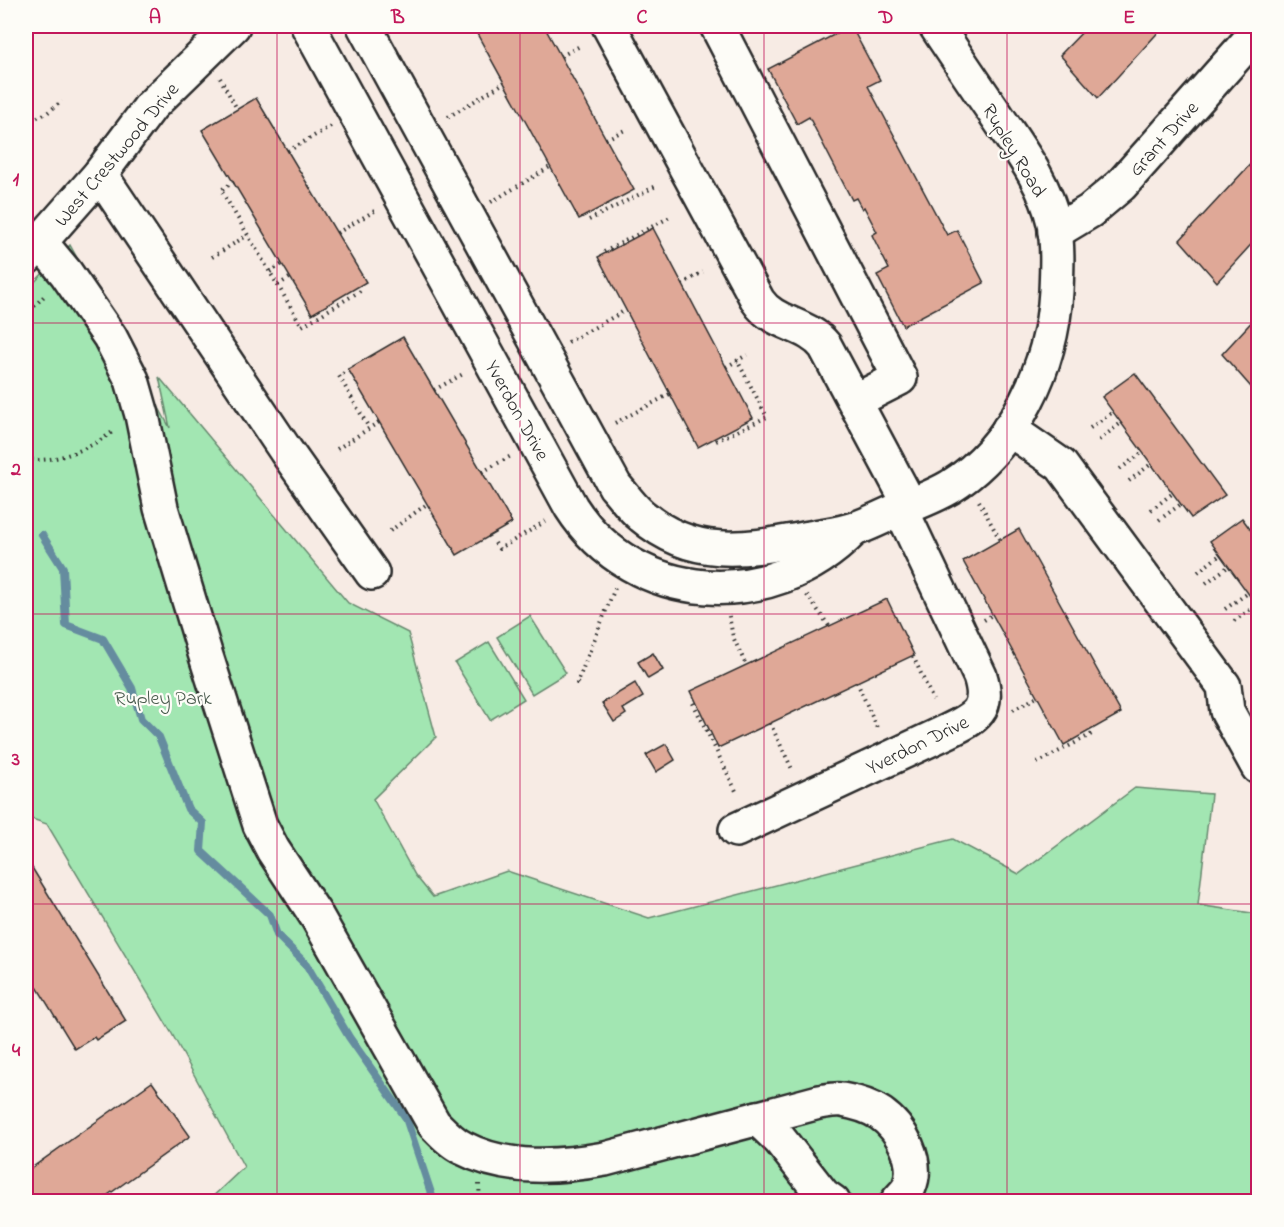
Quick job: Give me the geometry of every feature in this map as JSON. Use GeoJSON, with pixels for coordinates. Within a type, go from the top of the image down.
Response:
{"type":"FeatureCollection","features":[{"type":"Feature","properties":{"kind":"street","name":"West Crestwood Drive"},"geometry":{"type":"LineString","coordinates":[[33,251],[100,174],[151,106],[233,26]]}},
{"type":"Feature","properties":{"kind":"street","name":"Yverdon Drive"},"geometry":{"type":"LineString","coordinates":[[308,26],[566,498],[589,531],[614,553],[647,572],[681,584],[717,588],[744,587],[779,579],[812,564],[841,543],[854,530]]}},
{"type":"Feature","properties":{"kind":"street","name":"Yverdon Drive"},"geometry":{"type":"LineString","coordinates":[[364,26],[615,486],[640,515],[676,538],[708,547],[740,549],[854,530],[906,507],[980,676],[984,688],[984,700],[980,711],[972,719],[948,731],[736,831]]}},
{"type":"Feature","properties":{"kind":"street"},"geometry":{"type":"LineString","coordinates":[[609,26],[764,309],[819,338],[855,401],[906,507]]}},
{"type":"Feature","properties":{"kind":"street"},"geometry":{"type":"LineString","coordinates":[[717,26],[900,378],[855,401]]}},
{"type":"Feature","properties":{"kind":"street","name":"Rupley Road"},"geometry":{"type":"LineString","coordinates":[[906,507],[949,487],[976,466],[1009,429],[1033,388],[1055,315],[1057,258],[1055,232],[1045,198],[1029,164],[936,26]]}},
{"type":"Feature","properties":{"kind":"street","name":"Grant Drive"},"geometry":{"type":"LineString","coordinates":[[1055,232],[1090,211],[1121,185],[1258,31]]}},
{"type":"Feature","properties":{"kind":"street"},"geometry":{"type":"LineString","coordinates":[[100,174],[286,451],[372,573]]}},
{"type":"Feature","properties":{"kind":"street"},"geometry":{"type":"LineString","coordinates":[[33,251],[66,273],[110,337],[132,380],[142,415],[161,508],[260,825],[273,850],[317,917],[434,1124],[462,1148],[508,1163],[570,1165],[605,1159],[819,1102],[840,1100],[864,1106],[881,1114],[900,1134],[908,1150],[912,1170],[909,1188],[897,1202]]}},
{"type":"Feature","properties":{"kind":"street"},"geometry":{"type":"LineString","coordinates":[[1009,429],[1061,465],[1217,676],[1224,686],[1227,711],[1258,767]]}},
{"type":"Feature","properties":{"kind":"street"},"geometry":{"type":"LineString","coordinates":[[757,1118],[780,1140],[824,1195],[833,1202]]}},
{"type":"Feature","properties":{"kind":"path"},"geometry":{"type":"LineString","coordinates":[[561,56],[580,46]]}},
{"type":"Feature","properties":{"kind":"path"},"geometry":{"type":"LineString","coordinates":[[216,72],[237,109]]}},
{"type":"Feature","properties":{"kind":"path"},"geometry":{"type":"LineString","coordinates":[[443,120],[504,83]]}},
{"type":"Feature","properties":{"kind":"path"},"geometry":{"type":"LineString","coordinates":[[26,122],[47,113],[62,101]]}},
{"type":"Feature","properties":{"kind":"path"},"geometry":{"type":"LineString","coordinates":[[288,151],[339,122]]}},
{"type":"Feature","properties":{"kind":"path"},"geometry":{"type":"LineString","coordinates":[[606,139],[625,130]]}},
{"type":"Feature","properties":{"kind":"path"},"geometry":{"type":"LineString","coordinates":[[488,203],[550,167]]}},
{"type":"Feature","properties":{"kind":"path"},"geometry":{"type":"LineString","coordinates":[[234,182],[221,190],[302,326],[362,290]]}},
{"type":"Feature","properties":{"kind":"path"},"geometry":{"type":"LineString","coordinates":[[589,220],[656,186]]}},
{"type":"Feature","properties":{"kind":"path"},"geometry":{"type":"LineString","coordinates":[[26,200],[30,203]]}},
{"type":"Feature","properties":{"kind":"path"},"geometry":{"type":"LineString","coordinates":[[337,233],[384,206]]}},
{"type":"Feature","properties":{"kind":"path"},"geometry":{"type":"LineString","coordinates":[[604,252],[672,216]]}},
{"type":"Feature","properties":{"kind":"path"},"geometry":{"type":"LineString","coordinates":[[212,257],[248,235]]}},
{"type":"Feature","properties":{"kind":"path"},"geometry":{"type":"LineString","coordinates":[[270,272],[282,264]]}},
{"type":"Feature","properties":{"kind":"path"},"geometry":{"type":"LineString","coordinates":[[682,284],[703,272]]}},
{"type":"Feature","properties":{"kind":"path"},"geometry":{"type":"LineString","coordinates":[[278,285],[291,277]]}},
{"type":"Feature","properties":{"kind":"path"},"geometry":{"type":"LineString","coordinates":[[26,315],[47,293]]}},
{"type":"Feature","properties":{"kind":"path"},"geometry":{"type":"LineString","coordinates":[[564,344],[626,310]]}},
{"type":"Feature","properties":{"kind":"path"},"geometry":{"type":"LineString","coordinates":[[726,367],[747,355]]}},
{"type":"Feature","properties":{"kind":"path"},"geometry":{"type":"LineString","coordinates":[[716,441],[767,417],[737,360]]}},
{"type":"Feature","properties":{"kind":"path"},"geometry":{"type":"LineString","coordinates":[[434,390],[472,369]]}},
{"type":"Feature","properties":{"kind":"path"},"geometry":{"type":"LineString","coordinates":[[349,370],[339,376],[369,428]]}},
{"type":"Feature","properties":{"kind":"path"},"geometry":{"type":"LineString","coordinates":[[609,427],[670,394]]}},
{"type":"Feature","properties":{"kind":"path"},"geometry":{"type":"LineString","coordinates":[[1090,428],[1113,411]]}},
{"type":"Feature","properties":{"kind":"path"},"geometry":{"type":"LineString","coordinates":[[337,449],[379,422]]}},
{"type":"Feature","properties":{"kind":"path"},"geometry":{"type":"LineString","coordinates":[[1099,440],[1121,423]]}},
{"type":"Feature","properties":{"kind":"path"},"geometry":{"type":"LineString","coordinates":[[26,459],[70,454],[106,437],[119,428]]}},
{"type":"Feature","properties":{"kind":"path"},"geometry":{"type":"LineString","coordinates":[[1120,469],[1143,452]]}},
{"type":"Feature","properties":{"kind":"path"},"geometry":{"type":"LineString","coordinates":[[1129,481],[1151,464]]}},
{"type":"Feature","properties":{"kind":"path"},"geometry":{"type":"LineString","coordinates":[[1151,510],[1173,493]]}},
{"type":"Feature","properties":{"kind":"path"},"geometry":{"type":"LineString","coordinates":[[977,498],[1000,540]]}},
{"type":"Feature","properties":{"kind":"path"},"geometry":{"type":"LineString","coordinates":[[390,531],[427,504]]}},
{"type":"Feature","properties":{"kind":"path"},"geometry":{"type":"LineString","coordinates":[[1159,520],[1181,504]]}},
{"type":"Feature","properties":{"kind":"path"},"geometry":{"type":"LineString","coordinates":[[495,543],[499,549],[553,517]]}},
{"type":"Feature","properties":{"kind":"path"},"geometry":{"type":"LineString","coordinates":[[1197,572],[1220,555]]}},
{"type":"Feature","properties":{"kind":"path"},"geometry":{"type":"LineString","coordinates":[[1206,583],[1229,566]]}},
{"type":"Feature","properties":{"kind":"path"},"geometry":{"type":"LineString","coordinates":[[578,684],[617,583]]}},
{"type":"Feature","properties":{"kind":"path"},"geometry":{"type":"LineString","coordinates":[[802,589],[829,626]]}},
{"type":"Feature","properties":{"kind":"path"},"geometry":{"type":"LineString","coordinates":[[1225,609],[1248,593]]}},
{"type":"Feature","properties":{"kind":"path"},"geometry":{"type":"LineString","coordinates":[[1234,621],[1257,605]]}},
{"type":"Feature","properties":{"kind":"path"},"geometry":{"type":"LineString","coordinates":[[729,611],[733,637],[746,665]]}},
{"type":"Feature","properties":{"kind":"path"},"geometry":{"type":"LineString","coordinates":[[913,656],[933,700]]}},
{"type":"Feature","properties":{"kind":"path"},"geometry":{"type":"LineString","coordinates":[[857,682],[878,728]]}},
{"type":"Feature","properties":{"kind":"path"},"geometry":{"type":"LineString","coordinates":[[1013,710],[1037,697]]}},
{"type":"Feature","properties":{"kind":"path"},"geometry":{"type":"LineString","coordinates":[[693,703],[737,793]]}},
{"type":"Feature","properties":{"kind":"path"},"geometry":{"type":"LineString","coordinates":[[770,723],[792,769]]}},
{"type":"Feature","properties":{"kind":"path"},"geometry":{"type":"LineString","coordinates":[[1037,763],[1092,734]]}},
{"type":"Feature","properties":{"kind":"green space","name":"Rupley Park"},"geometry":{"type":"Polygon","coordinates":[[[70,245],[170,428],[159,377],[348,603],[408,633],[436,737],[373,799],[415,875],[433,897],[507,871],[649,918],[953,839],[1019,874],[1135,788],[1211,794],[1198,905],[1258,914],[1258,1201],[208,1201],[244,1167],[171,1032],[47,824],[26,817],[26,291],[70,245]]]}},
{"type":"Feature","properties":{"kind":"green space"},"geometry":{"type":"Polygon","coordinates":[[[530,616],[566,673],[532,694],[497,637],[530,616]]]}},
{"type":"Feature","properties":{"kind":"green space"},"geometry":{"type":"Polygon","coordinates":[[[489,642],[524,699],[490,720],[455,663],[489,642]]]}},
{"type":"Feature","properties":{"kind":"building"},"geometry":{"type":"Polygon","coordinates":[[[483,26],[544,26],[634,190],[579,219],[475,30],[483,26]]]}},
{"type":"Feature","properties":{"kind":"building"},"geometry":{"type":"Polygon","coordinates":[[[851,26],[880,80],[868,86],[947,235],[957,230],[984,283],[903,326],[877,275],[889,269],[872,235],[877,232],[864,207],[862,209],[856,198],[852,200],[809,117],[797,124],[768,69],[851,26]]]}},
{"type":"Feature","properties":{"kind":"building"},"geometry":{"type":"Polygon","coordinates":[[[1088,26],[1164,26],[1098,98],[1060,55],[1088,26]]]}},
{"type":"Feature","properties":{"kind":"building"},"geometry":{"type":"Polygon","coordinates":[[[256,98],[366,282],[312,314],[202,130],[256,98]]]}},
{"type":"Feature","properties":{"kind":"building"},"geometry":{"type":"Polygon","coordinates":[[[1258,156],[1258,237],[1217,282],[1180,240],[1258,156]]]}},
{"type":"Feature","properties":{"kind":"building"},"geometry":{"type":"Polygon","coordinates":[[[653,228],[753,418],[698,447],[598,257],[653,228]]]}},
{"type":"Feature","properties":{"kind":"building"},"geometry":{"type":"Polygon","coordinates":[[[1258,315],[1258,395],[1222,354],[1258,315]]]}},
{"type":"Feature","properties":{"kind":"building"},"geometry":{"type":"Polygon","coordinates":[[[403,337],[512,523],[457,555],[348,369],[403,337]]]}},
{"type":"Feature","properties":{"kind":"building"},"geometry":{"type":"Polygon","coordinates":[[[1135,373],[1225,495],[1191,518],[1102,397],[1135,373]]]}},
{"type":"Feature","properties":{"kind":"building"},"geometry":{"type":"Polygon","coordinates":[[[1242,518],[1258,540],[1258,607],[1210,541],[1242,518]]]}},
{"type":"Feature","properties":{"kind":"building"},"geometry":{"type":"Polygon","coordinates":[[[1019,529],[1121,713],[1064,745],[963,561],[1019,529]]]}},
{"type":"Feature","properties":{"kind":"building"},"geometry":{"type":"Polygon","coordinates":[[[887,599],[914,655],[718,748],[691,691],[887,599]]]}},
{"type":"Feature","properties":{"kind":"building"},"geometry":{"type":"Polygon","coordinates":[[[653,653],[663,670],[648,679],[638,662],[653,653]]]}},
{"type":"Feature","properties":{"kind":"building"},"geometry":{"type":"Polygon","coordinates":[[[635,683],[643,697],[623,709],[626,714],[614,722],[602,703],[635,683]]]}},
{"type":"Feature","properties":{"kind":"building"},"geometry":{"type":"Polygon","coordinates":[[[666,744],[675,760],[656,772],[646,755],[666,744]]]}},
{"type":"Feature","properties":{"kind":"building"},"geometry":{"type":"Polygon","coordinates":[[[26,858],[126,1021],[96,1040],[94,1037],[75,1049],[26,969],[26,858]]]}},
{"type":"Feature","properties":{"kind":"building"},"geometry":{"type":"Polygon","coordinates":[[[152,1082],[190,1136],[98,1202],[26,1202],[26,1172],[152,1082]]]}},
{"type":"Feature","properties":{"kind":"waterway"},"geometry":{"type":"LineString","coordinates":[[42,535],[63,568],[66,625],[103,639],[132,688],[141,719],[159,737],[188,809],[203,823],[201,851],[270,915],[277,935],[306,964],[349,1037],[406,1118],[434,1202]]}},
{"type":"Feature","properties":{"kind":"waterway"},"geometry":{"type":"LineString","coordinates":[[1253,1202],[1258,1183]]}}]}
